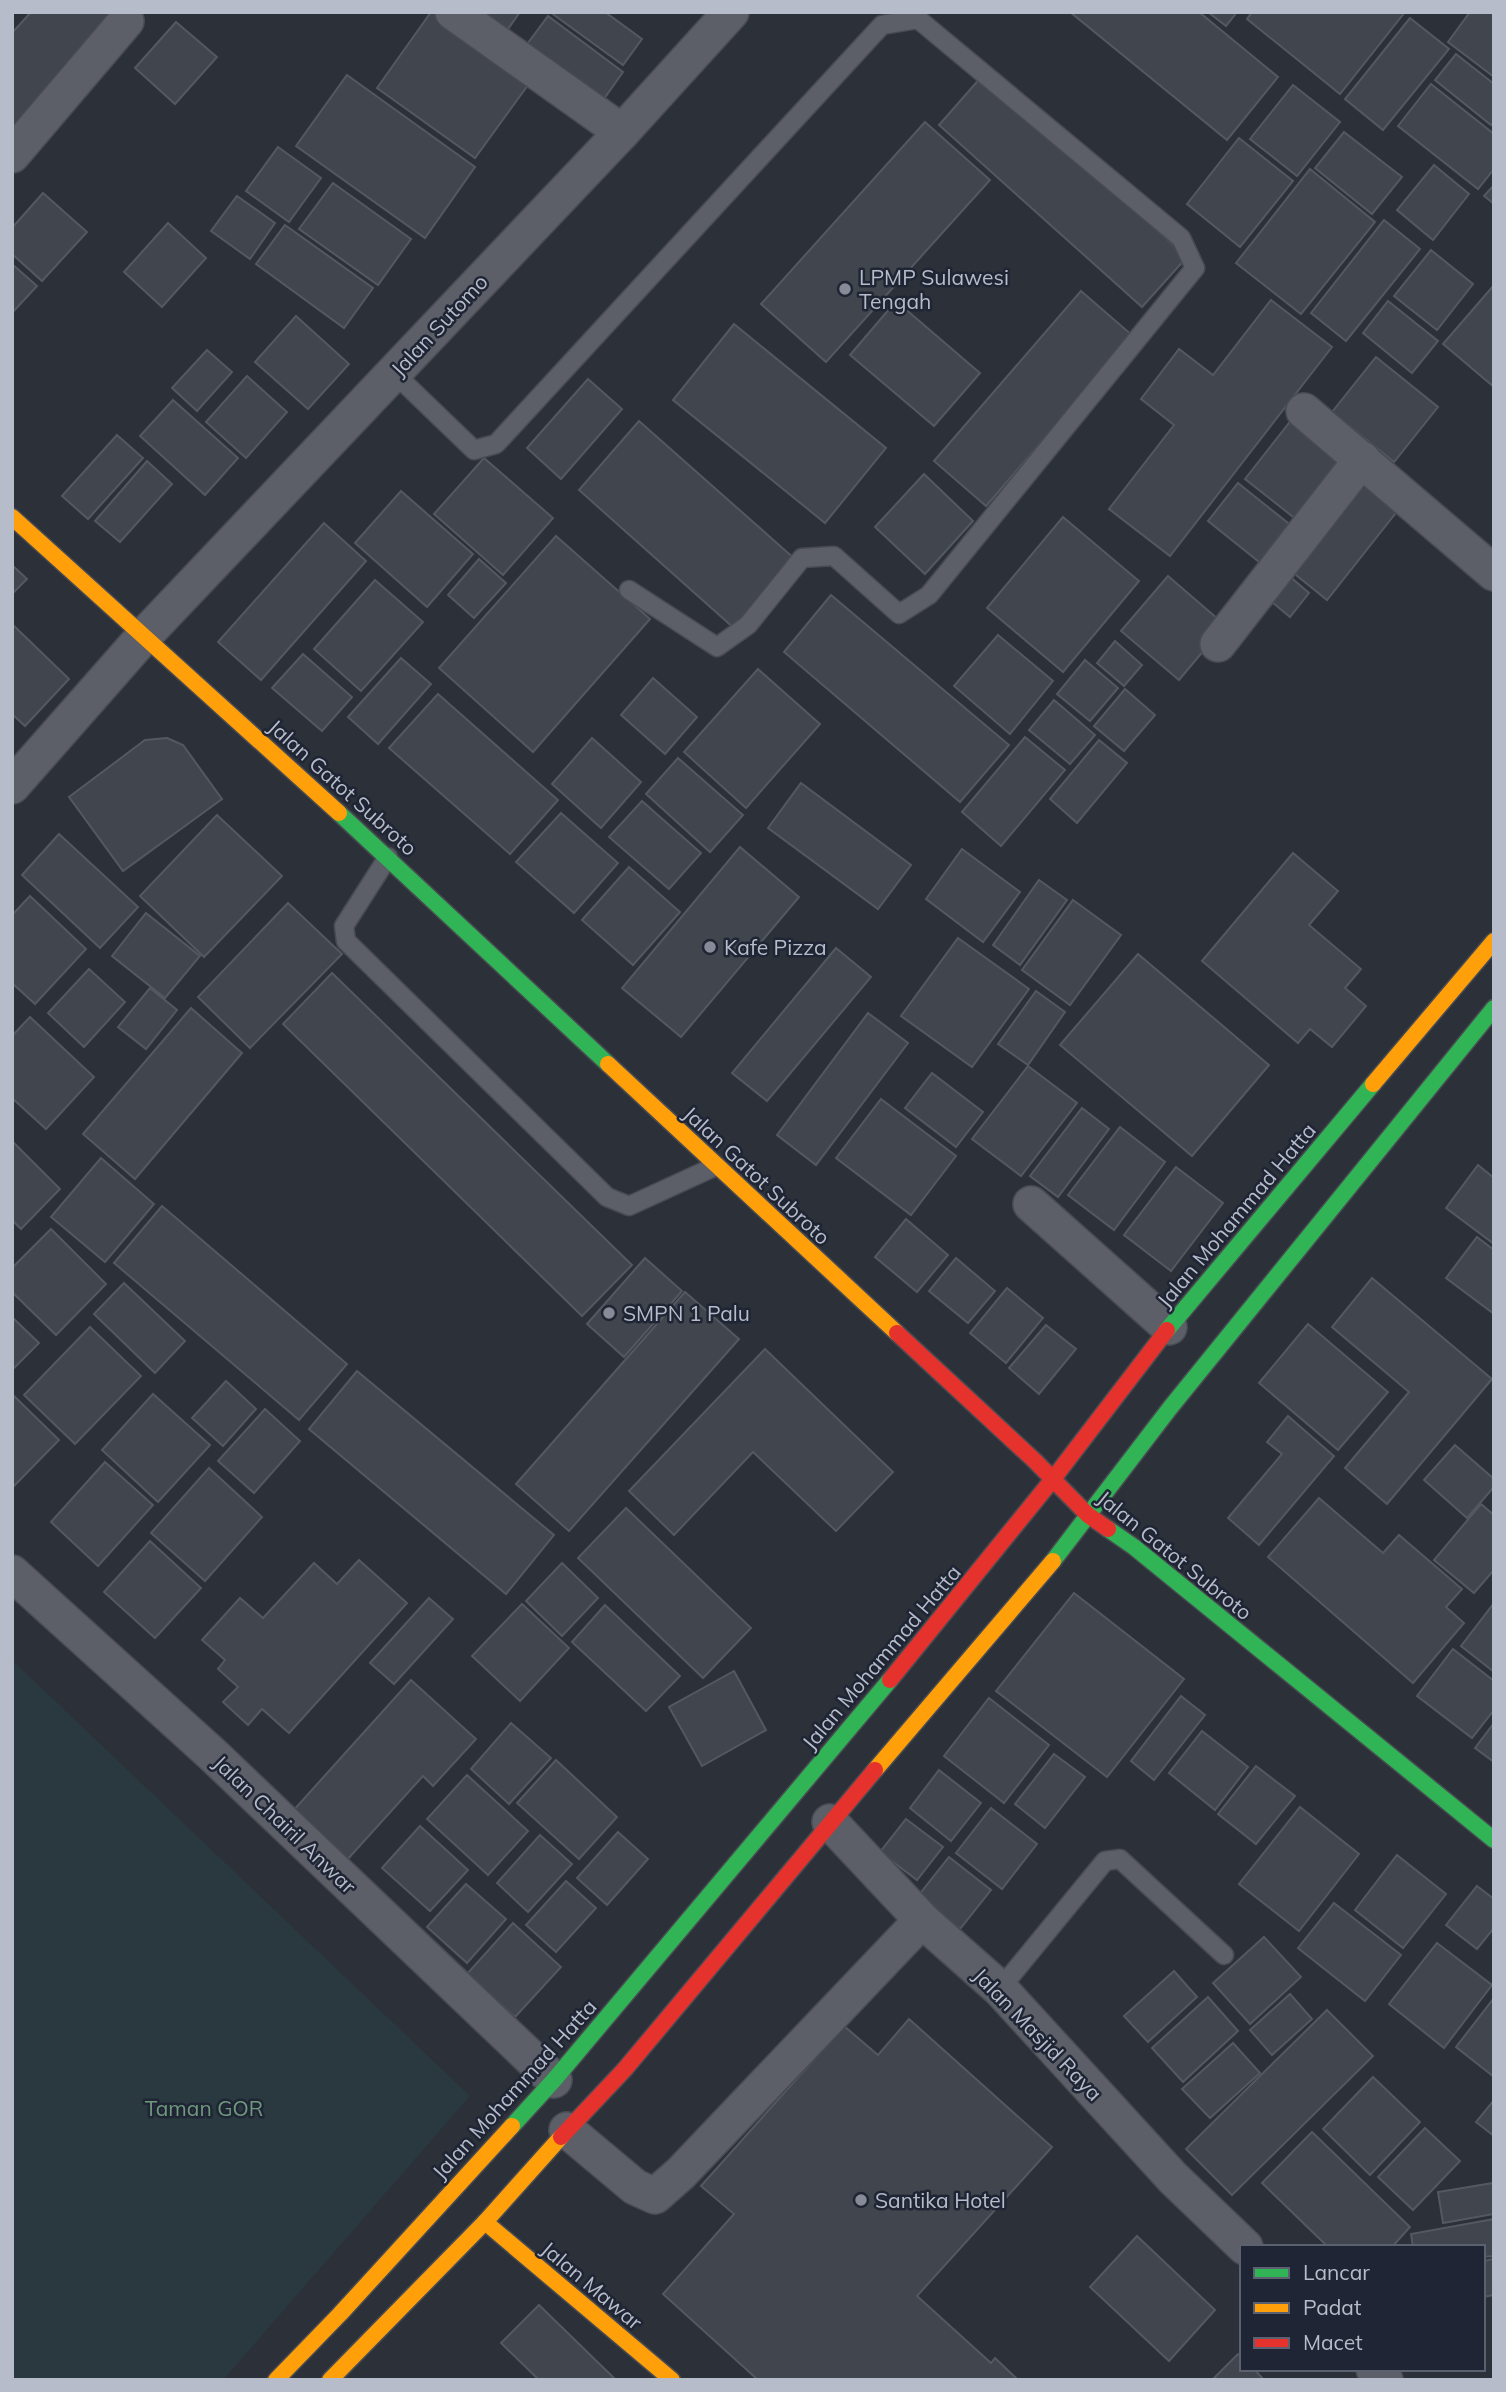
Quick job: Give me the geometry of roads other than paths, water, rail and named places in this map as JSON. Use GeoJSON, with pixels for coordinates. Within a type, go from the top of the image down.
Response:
{"type":"FeatureCollection","features":[{"type":"Feature","properties":{"kind":"main road","name":"Jalan Gatot Subroto"},"geometry":{"type":"LineString","coordinates":[[12,517],[388,857],[1054,1479],[1088,1515],[1134,1547],[1494,1840]]}},
{"type":"Feature","properties":{"kind":"main road","name":"Jalan Mohammad Hatta"},"geometry":{"type":"LineString","coordinates":[[276,2380],[341,2314],[554,2080],[905,1663],[1054,1479],[1168,1327],[1494,941]]}},
{"type":"Feature","properties":{"kind":"main road"},"geometry":{"type":"LineString","coordinates":[[330,2380],[485,2222],[625,2069],[830,1822],[1049,1566],[1170,1408],[1494,1008]]}},
{"type":"Feature","properties":{"kind":"main road","name":"Jalan Mawar"},"geometry":{"type":"LineString","coordinates":[[485,2222],[672,2380]]}},
{"type":"Feature","properties":{"kind":"street"},"geometry":{"type":"LineString","coordinates":[[453,12],[622,132]]}},
{"type":"Feature","properties":{"kind":"street","name":"Jalan Sutomo"},"geometry":{"type":"LineString","coordinates":[[12,786],[144,635],[622,132],[731,12]]}},
{"type":"Feature","properties":{"kind":"street"},"geometry":{"type":"LineString","coordinates":[[12,155],[126,21]]}},
{"type":"Feature","properties":{"kind":"street"},"geometry":{"type":"LineString","coordinates":[[1304,411],[1494,573]]}},
{"type":"Feature","properties":{"kind":"street"},"geometry":{"type":"LineString","coordinates":[[1218,644],[1362,459]]}},
{"type":"Feature","properties":{"kind":"street"},"geometry":{"type":"LineString","coordinates":[[1031,1204],[1168,1327]]}},
{"type":"Feature","properties":{"kind":"street","name":"Jalan Chairil Anwar"},"geometry":{"type":"LineString","coordinates":[[12,1573],[223,1765],[554,2080]]}},
{"type":"Feature","properties":{"kind":"street","name":"Jalan Masjid Raya"},"geometry":{"type":"LineString","coordinates":[[830,1822],[922,1920],[1000,1989],[1173,2178],[1243,2245]]}},
{"type":"Feature","properties":{"kind":"street"},"geometry":{"type":"LineString","coordinates":[[567,2130],[635,2187],[655,2196],[681,2173],[922,1920]]}},
{"type":"Feature","properties":{"kind":"lane"},"geometry":{"type":"LineString","coordinates":[[394,373],[474,450],[496,444],[882,25],[918,19],[1181,238],[1195,268],[929,595],[899,614],[834,556],[802,558],[748,625],[717,647],[629,590]]}},
{"type":"Feature","properties":{"kind":"lane"},"geometry":{"type":"LineString","coordinates":[[388,857],[344,926],[345,941],[607,1197],[629,1206],[716,1166]]}},
{"type":"Feature","properties":{"kind":"lane"},"geometry":{"type":"LineString","coordinates":[[1000,1989],[1105,1861],[1120,1859],[1224,1955]]}},
{"type":"Feature","properties":{"kind":"place","name":"LPMP Sulawesi Tengah"},"geometry":{"type":"Point","coordinates":[845,289]}},
{"type":"Feature","properties":{"kind":"place","name":"Kafe Pizza"},"geometry":{"type":"Point","coordinates":[710,947]}},
{"type":"Feature","properties":{"kind":"place","name":"SMPN 1 Palu"},"geometry":{"type":"Point","coordinates":[609,1313]}},
{"type":"Feature","properties":{"kind":"place","name":"Santika Hotel"},"geometry":{"type":"Point","coordinates":[861,2200]}},
{"type":"Feature","properties":{"kind":"park label","name":"Taman GOR"},"geometry":{"type":"Point","coordinates":[204,2108]}}]}
